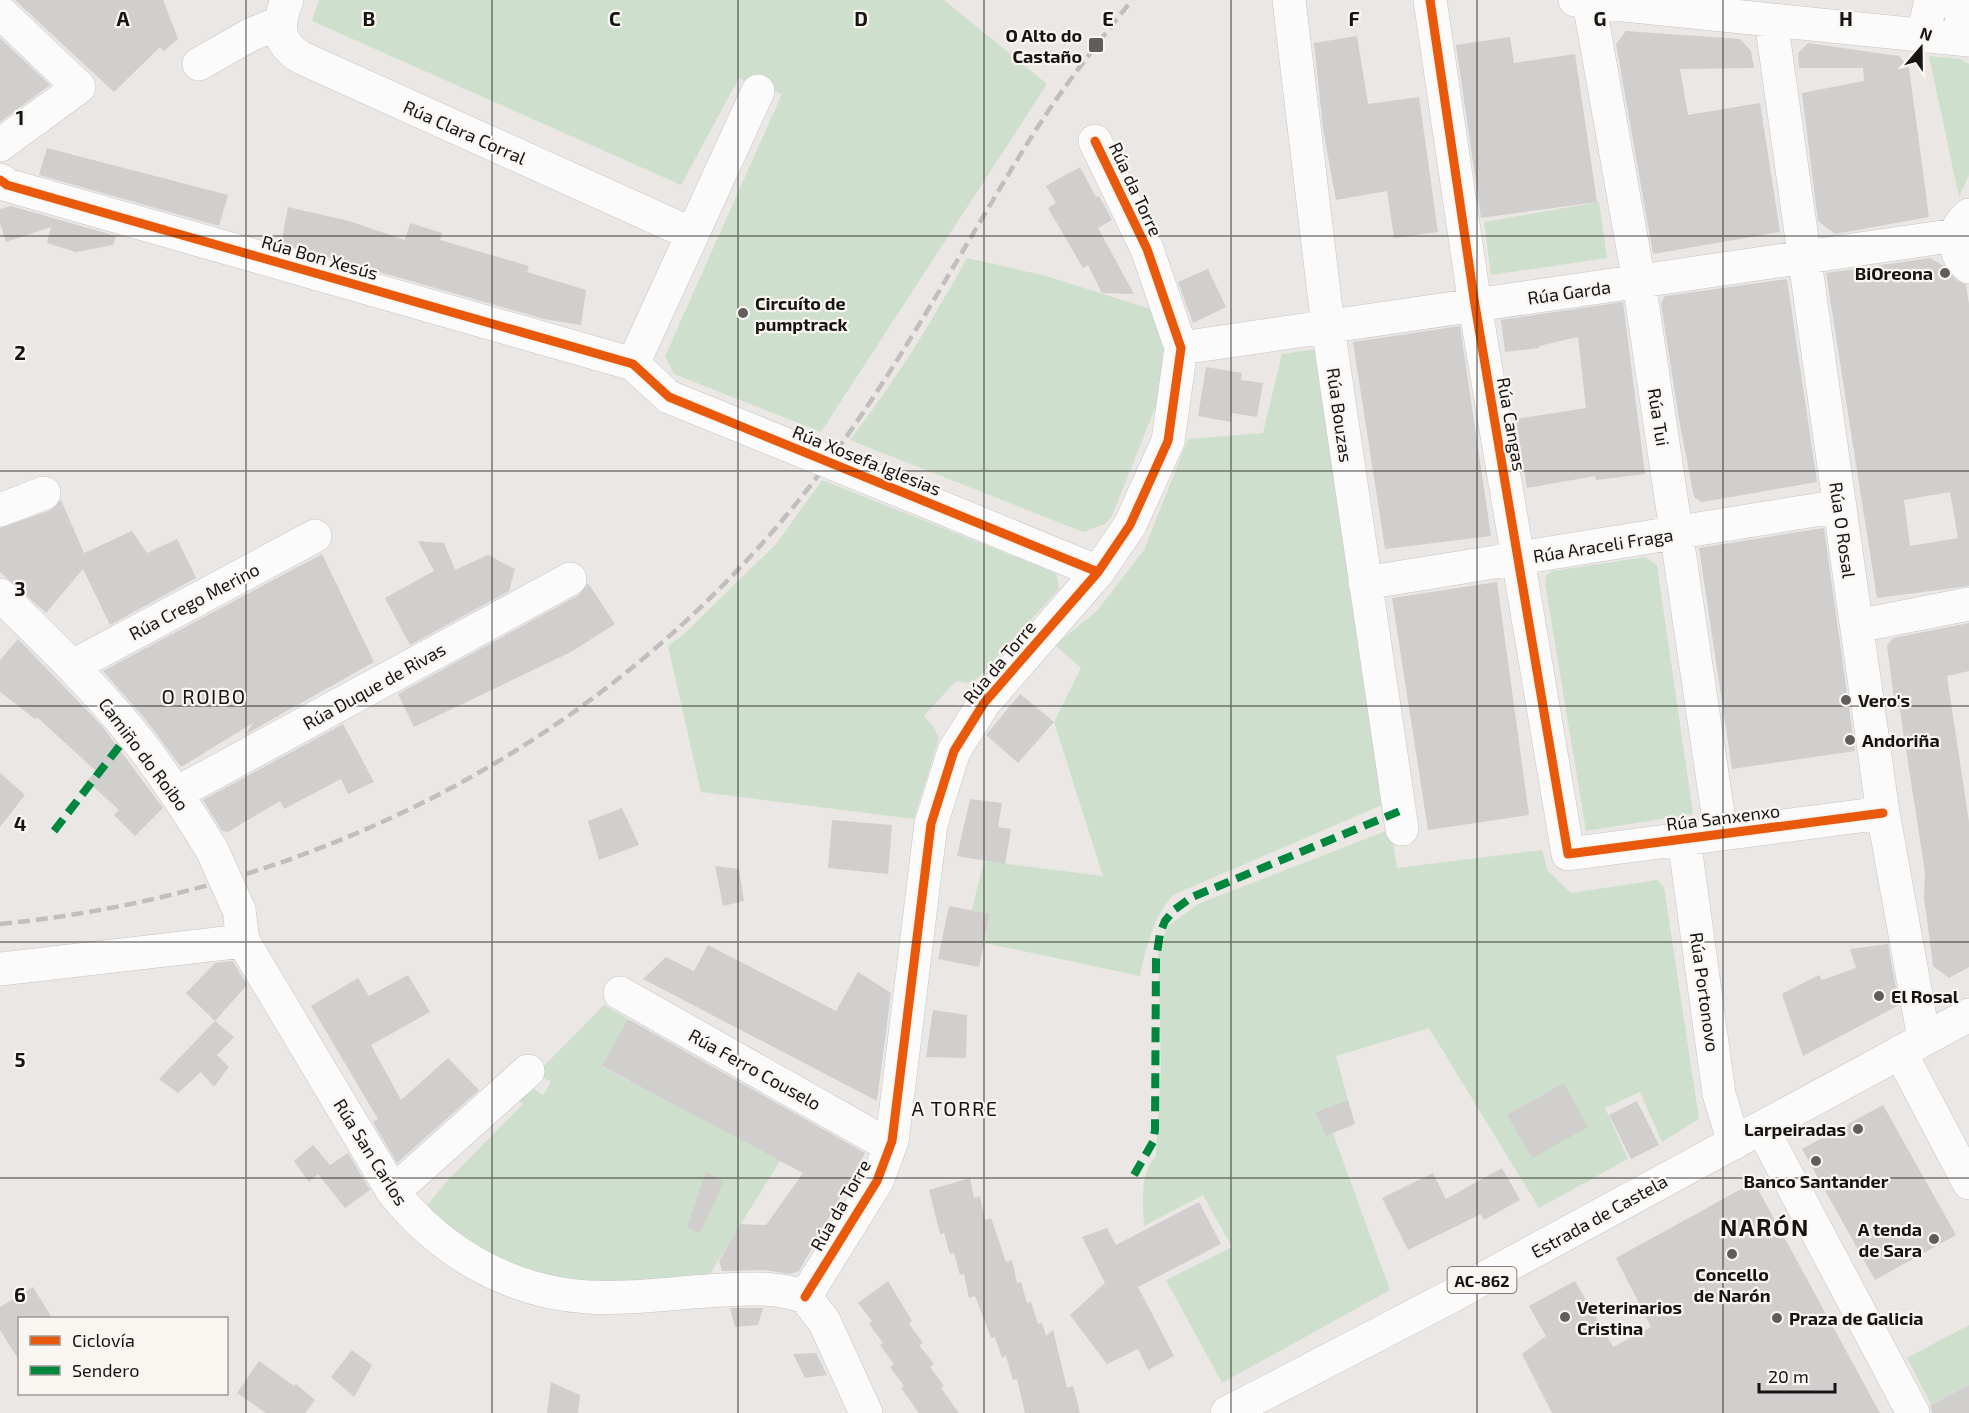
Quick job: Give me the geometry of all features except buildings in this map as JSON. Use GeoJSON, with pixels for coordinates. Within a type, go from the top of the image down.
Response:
{"type":"FeatureCollection","features":[{"type":"Feature","properties":{"kind":"street","name":"Rúa Bouzas"},"geometry":{"type":"LineString","coordinates":[[1289,0],[1328,327],[1402,829]]}},
{"type":"Feature","properties":{"kind":"street","name":"Rúa Cangas"},"geometry":{"type":"LineString","coordinates":[[1430,0],[1475,305],[1568,854]]}},
{"type":"Feature","properties":{"kind":"street"},"geometry":{"type":"LineString","coordinates":[[1923,36],[1930,0]]}},
{"type":"Feature","properties":{"kind":"street"},"geometry":{"type":"LineString","coordinates":[[1582,1],[1969,40],[1956,0]]}},
{"type":"Feature","properties":{"kind":"street","name":"Rúa Tui"},"geometry":{"type":"LineString","coordinates":[[1582,1],[1639,282],[1721,834]]}},
{"type":"Feature","properties":{"kind":"street"},"geometry":{"type":"LineString","coordinates":[[199,64],[250,35],[283,11]]}},
{"type":"Feature","properties":{"kind":"street","name":"Rúa Clara Corral"},"geometry":{"type":"LineString","coordinates":[[283,11],[283,42],[291,52],[302,58],[692,234]]}},
{"type":"Feature","properties":{"kind":"street"},"geometry":{"type":"LineString","coordinates":[[0,12],[79,87],[0,145]]}},
{"type":"Feature","properties":{"kind":"street","name":"Rúa O Rosal"},"geometry":{"type":"LineString","coordinates":[[1771,20],[1883,813],[1912,1046],[1969,1183]]}},
{"type":"Feature","properties":{"kind":"street"},"geometry":{"type":"LineString","coordinates":[[633,364],[758,91]]}},
{"type":"Feature","properties":{"kind":"street","name":"Rúa da Torre"},"geometry":{"type":"LineString","coordinates":[[805,1297],[877,1181],[896,1125],[931,824],[954,751],[984,703],[1098,572],[1130,525],[1168,441],[1181,348],[1147,249],[1095,141]]}},
{"type":"Feature","properties":{"kind":"street","name":"Rúa Bon Xesús"},"geometry":{"type":"LineString","coordinates":[[0,180],[7,185],[633,364]]}},
{"type":"Feature","properties":{"kind":"street","name":"Rúa Garda"},"geometry":{"type":"LineString","coordinates":[[1181,348],[1804,257],[1962,225]]}},
{"type":"Feature","properties":{"kind":"street"},"geometry":{"type":"LineString","coordinates":[[1962,225],[1959,256],[1969,267]]}},
{"type":"Feature","properties":{"kind":"street","name":"Rúa Xosefa Iglesias"},"geometry":{"type":"LineString","coordinates":[[633,364],[669,397],[1098,572]]}},
{"type":"Feature","properties":{"kind":"street"},"geometry":{"type":"LineString","coordinates":[[0,510],[44,493]]}},
{"type":"Feature","properties":{"kind":"street","name":"Rúa Araceli Fraga"},"geometry":{"type":"LineString","coordinates":[[1365,583],[1840,506]]}},
{"type":"Feature","properties":{"kind":"street","name":"Rúa Crego Merino"},"geometry":{"type":"LineString","coordinates":[[73,666],[315,536]]}},
{"type":"Feature","properties":{"kind":"street","name":"Rúa Duque de Rivas"},"geometry":{"type":"LineString","coordinates":[[177,793],[570,579]]}},
{"type":"Feature","properties":{"kind":"street","name":"Camiño do Roibo"},"geometry":{"type":"LineString","coordinates":[[0,596],[73,666],[130,731],[177,793],[212,850],[241,925]]}},
{"type":"Feature","properties":{"kind":"street"},"geometry":{"type":"LineString","coordinates":[[1857,626],[1969,604]]}},
{"type":"Feature","properties":{"kind":"street","name":"Rúa Sanxenxo"},"geometry":{"type":"LineString","coordinates":[[1568,854],[1883,813]]}},
{"type":"Feature","properties":{"kind":"street","name":"Rúa Portonovo"},"geometry":{"type":"LineString","coordinates":[[1684,839],[1719,1094],[1748,1135],[1913,1413]]}},
{"type":"Feature","properties":{"kind":"street"},"geometry":{"type":"LineString","coordinates":[[0,969],[241,925]]}},
{"type":"Feature","properties":{"kind":"street","name":"Rúa San Carlos"},"geometry":{"type":"LineString","coordinates":[[241,925],[393,1192],[413,1218],[453,1250],[500,1276],[565,1294],[611,1297],[780,1290],[805,1297]]}},
{"type":"Feature","properties":{"kind":"street","name":"Rúa Ferro Couselo"},"geometry":{"type":"LineString","coordinates":[[620,993],[890,1146]]}},
{"type":"Feature","properties":{"kind":"street","name":"Estrada de Castela"},"geometry":{"type":"LineString","coordinates":[[1227,1413],[1416,1315],[1969,1015]]}},
{"type":"Feature","properties":{"kind":"street"},"geometry":{"type":"LineString","coordinates":[[393,1192],[528,1071]]}},
{"type":"Feature","properties":{"kind":"street"},"geometry":{"type":"LineString","coordinates":[[805,1297],[824,1321],[866,1413]]}},
{"type":"Feature","properties":{"kind":"green space"},"geometry":{"type":"Polygon","coordinates":[[[319,0],[944,0],[1047,84],[821,432],[674,374],[665,356],[782,94],[739,78],[681,185],[312,21],[319,0]]]}},
{"type":"Feature","properties":{"kind":"green space"},"geometry":{"type":"Polygon","coordinates":[[[1929,56],[1961,59],[1969,64],[1969,175],[1959,197],[1929,56]]]}},
{"type":"Feature","properties":{"kind":"green space"},"geometry":{"type":"Polygon","coordinates":[[[1599,202],[1607,258],[1491,275],[1484,222],[1599,202]]]}},
{"type":"Feature","properties":{"kind":"green space"},"geometry":{"type":"Polygon","coordinates":[[[967,258],[1046,276],[1157,311],[1165,336],[1163,388],[1112,516],[1105,524],[1083,532],[850,440],[912,351],[967,258]]]}},
{"type":"Feature","properties":{"kind":"green space"},"geometry":{"type":"Polygon","coordinates":[[[1316,349],[1382,805],[1173,895],[1155,923],[1140,976],[985,943],[990,914],[972,910],[984,861],[1103,876],[1054,722],[1081,668],[1055,645],[1097,611],[1144,550],[1188,439],[1263,433],[1282,354],[1316,349]]]}},
{"type":"Feature","properties":{"kind":"green space"},"geometry":{"type":"Polygon","coordinates":[[[822,480],[1056,573],[1059,589],[978,678],[967,683],[956,681],[924,716],[933,726],[939,738],[914,819],[701,792],[668,646],[683,635],[777,543],[822,480]]]}},
{"type":"Feature","properties":{"kind":"green space"},"geometry":{"type":"Polygon","coordinates":[[[1645,557],[1657,565],[1693,814],[1586,831],[1545,583],[1546,575],[1553,571],[1645,557]]]}},
{"type":"Feature","properties":{"kind":"green space"},"geometry":{"type":"Polygon","coordinates":[[[1391,829],[1397,868],[1542,850],[1548,871],[1571,893],[1657,880],[1664,887],[1699,1119],[1662,1142],[1640,1092],[1605,1108],[1628,1159],[1539,1208],[1429,1028],[1336,1056],[1348,1100],[1315,1112],[1326,1136],[1333,1133],[1390,1290],[1222,1383],[1166,1280],[1232,1247],[1203,1195],[1144,1226],[1143,1189],[1147,1172],[1156,1156],[1161,1066],[1158,950],[1168,926],[1198,904],[1391,829]]]}},
{"type":"Feature","properties":{"kind":"green space"},"geometry":{"type":"Polygon","coordinates":[[[604,1005],[628,1019],[603,1067],[629,1081],[655,1034],[683,1050],[658,1094],[780,1161],[708,1277],[614,1286],[532,1275],[485,1255],[422,1211],[450,1178],[523,1104],[516,1097],[528,1085],[543,1095],[551,1082],[537,1073],[604,1005]]]}},
{"type":"Feature","properties":{"kind":"green space"},"geometry":{"type":"Polygon","coordinates":[[[1969,1325],[1969,1385],[1931,1404],[1907,1358],[1969,1325]]]}},
{"type":"Feature","properties":{"kind":"railway"},"geometry":{"type":"LineString","coordinates":[[0,924],[119,906],[235,877],[346,838],[453,787],[554,726],[648,654],[735,573],[814,481],[873,398],[1043,118],[1132,0]]}},
{"type":"Feature","properties":{"kind":"marked path"},"geometry":{"type":"LineString","coordinates":[[54,831],[131,731]]}},
{"type":"Feature","properties":{"kind":"marked path"},"geometry":{"type":"LineString","coordinates":[[1134,1175],[1153,1142],[1155,1130],[1156,960],[1160,933],[1165,921],[1174,910],[1192,897],[1400,811]]}},
{"type":"Feature","properties":{"kind":"cycle path"},"geometry":{"type":"LineString","coordinates":[[1430,0],[1475,305],[1568,854],[1883,813]]}},
{"type":"Feature","properties":{"kind":"cycle path"},"geometry":{"type":"LineString","coordinates":[[805,1297],[877,1181],[892,1141],[931,824],[954,751],[984,703],[1098,572],[1130,525],[1168,441],[1181,348],[1147,249],[1095,141]]}},
{"type":"Feature","properties":{"kind":"cycle path"},"geometry":{"type":"LineString","coordinates":[[0,180],[7,185],[633,364],[669,397],[1098,572]]}},
{"type":"Feature","properties":{"kind":"place","name":"O Alto do Castaño"},"geometry":{"type":"Point","coordinates":[1096,45]}},
{"type":"Feature","properties":{"kind":"place","name":"BiOreona"},"geometry":{"type":"Point","coordinates":[1945,273]}},
{"type":"Feature","properties":{"kind":"place","name":"Circuíto de pumptrack"},"geometry":{"type":"Point","coordinates":[743,313]}},
{"type":"Feature","properties":{"kind":"place","name":"Vero's"},"geometry":{"type":"Point","coordinates":[1846,700]}},
{"type":"Feature","properties":{"kind":"place","name":"Andoriña"},"geometry":{"type":"Point","coordinates":[1850,740]}},
{"type":"Feature","properties":{"kind":"place","name":"El Rosal"},"geometry":{"type":"Point","coordinates":[1879,996]}},
{"type":"Feature","properties":{"kind":"place","name":"Larpeiradas"},"geometry":{"type":"Point","coordinates":[1858,1129]}},
{"type":"Feature","properties":{"kind":"place","name":"Banco Santander"},"geometry":{"type":"Point","coordinates":[1816,1161]}},
{"type":"Feature","properties":{"kind":"place","name":"A tenda de Sara"},"geometry":{"type":"Point","coordinates":[1934,1239]}},
{"type":"Feature","properties":{"kind":"place","name":"Concello de Narón"},"geometry":{"type":"Point","coordinates":[1732,1254]}},
{"type":"Feature","properties":{"kind":"place","name":"Veterinarios Cristina"},"geometry":{"type":"Point","coordinates":[1565,1317]}},
{"type":"Feature","properties":{"kind":"place","name":"Praza de Galicia"},"geometry":{"type":"Point","coordinates":[1777,1318]}},
{"type":"Feature","properties":{"kind":"district","name":"O ROIBO"},"geometry":{"type":"Point","coordinates":[204,696]}},
{"type":"Feature","properties":{"kind":"district","name":"A TORRE"},"geometry":{"type":"Point","coordinates":[955,1108]}},
{"type":"Feature","properties":{"kind":"district","name":"NARÓN"},"geometry":{"type":"Point","coordinates":[1765,1226]}}]}
